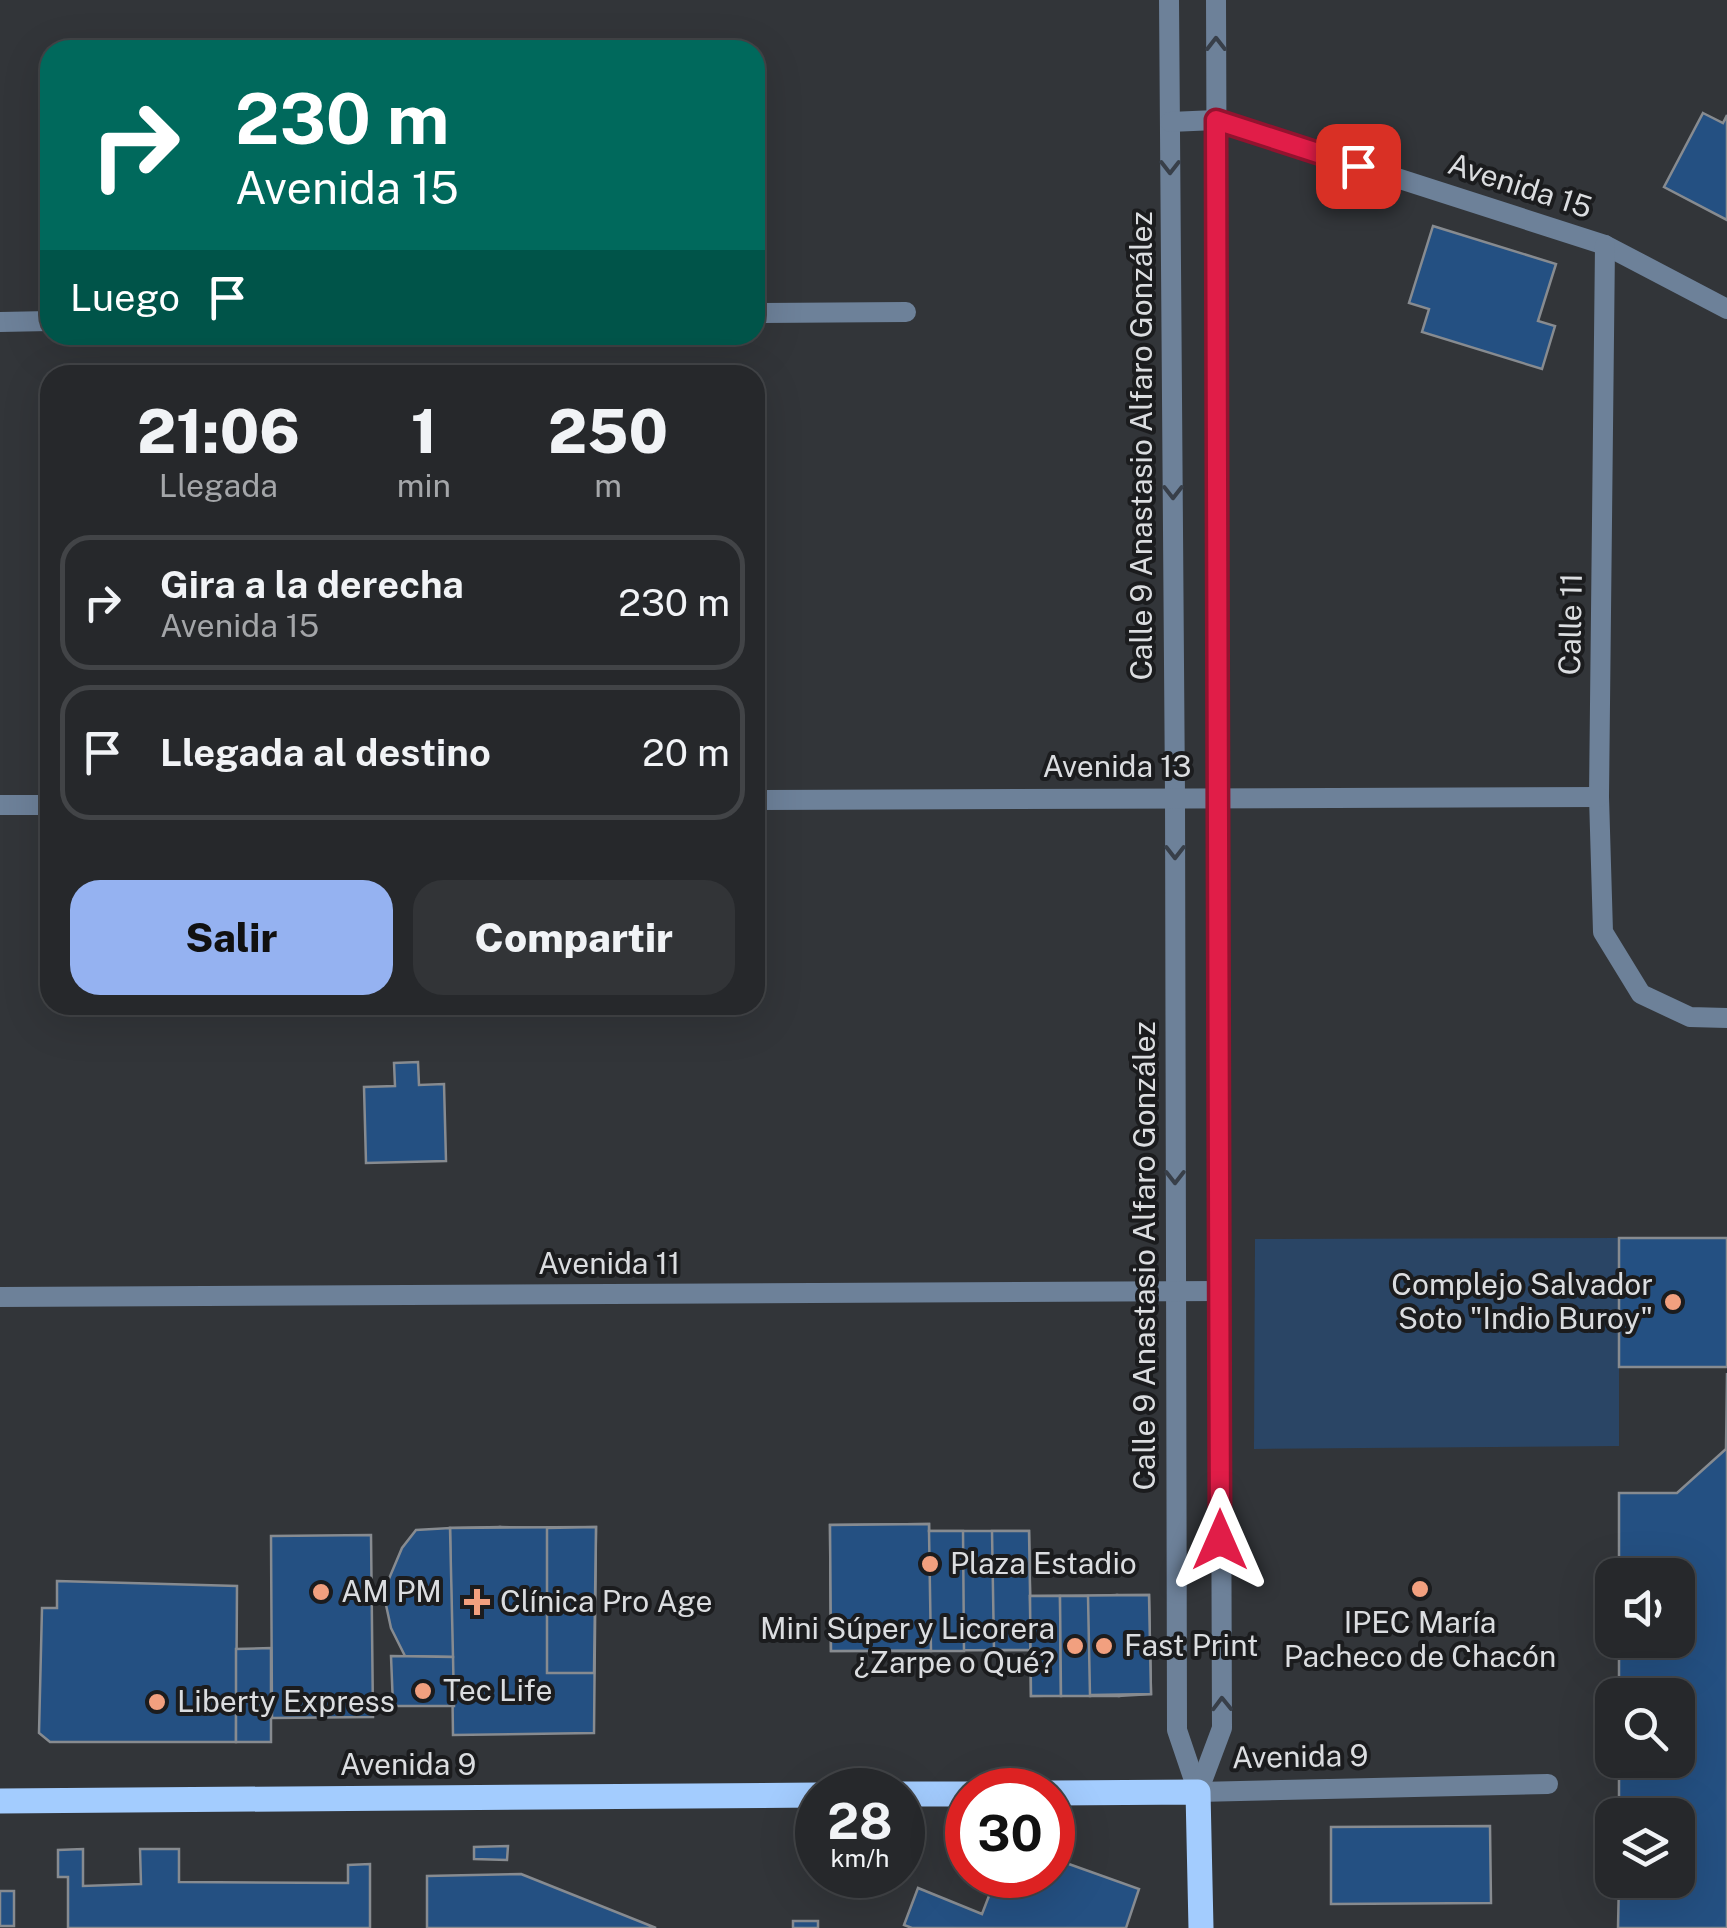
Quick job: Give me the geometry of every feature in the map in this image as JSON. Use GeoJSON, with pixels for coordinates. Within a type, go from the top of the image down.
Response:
{"type":"FeatureCollection","features":[{"type":"Feature","properties":{"kind":"main road","name":"Avenida 9"},"geometry":{"type":"LineString","coordinates":[[1075,1793],[1198,1792]]}},
{"type":"Feature","properties":{"kind":"main road"},"geometry":{"type":"LineString","coordinates":[[1198,1792],[1200,1928]]}},
{"type":"Feature","properties":{"kind":"main road","name":"Avenida 9"},"geometry":{"type":"LineString","coordinates":[[0,1801],[795,1795]]}},
{"type":"Feature","properties":{"kind":"street","name":"Calle 9 Anastasio Alfaro González"},"geometry":{"type":"LineString","coordinates":[[1169,0],[1177,1730],[1198,1792]]}},
{"type":"Feature","properties":{"kind":"street"},"geometry":{"type":"LineString","coordinates":[[1198,1792],[1222,1728],[1216,0]]}},
{"type":"Feature","properties":{"kind":"street","name":"Avenida 15"},"geometry":{"type":"LineString","coordinates":[[1170,122],[1216,120],[1605,244],[1727,309]]}},
{"type":"Feature","properties":{"kind":"street","name":"Calle 11"},"geometry":{"type":"LineString","coordinates":[[1605,244],[1599,797],[1603,932],[1641,994],[1690,1016],[1727,1018]]}},
{"type":"Feature","properties":{"kind":"street"},"geometry":{"type":"LineString","coordinates":[[765,313],[906,312]]}},
{"type":"Feature","properties":{"kind":"street"},"geometry":{"type":"LineString","coordinates":[[0,322],[40,321]]}},
{"type":"Feature","properties":{"kind":"street","name":"Avenida 13"},"geometry":{"type":"LineString","coordinates":[[765,800],[1599,797]]}},
{"type":"Feature","properties":{"kind":"street"},"geometry":{"type":"LineString","coordinates":[[0,805],[40,805]]}},
{"type":"Feature","properties":{"kind":"street","name":"Avenida 11"},"geometry":{"type":"LineString","coordinates":[[0,1297],[1219,1290]]}},
{"type":"Feature","properties":{"kind":"street","name":"Avenida 9"},"geometry":{"type":"LineString","coordinates":[[1198,1792],[1548,1784]]}},
{"type":"Feature","properties":{"kind":"shaded area"},"geometry":{"type":"Polygon","coordinates":[[[1619,1238],[1619,1446],[1254,1449],[1255,1239],[1619,1238]]]}},
{"type":"Feature","properties":{"kind":"building"},"geometry":{"type":"Polygon","coordinates":[[[1703,113],[1723,123],[1727,115],[1727,220],[1664,187],[1703,113]]]}},
{"type":"Feature","properties":{"kind":"building"},"geometry":{"type":"Polygon","coordinates":[[[1433,226],[1556,264],[1538,321],[1555,326],[1542,369],[1422,332],[1429,309],[1409,303],[1433,226]]]}},
{"type":"Feature","properties":{"kind":"building"},"geometry":{"type":"Polygon","coordinates":[[[418,1062],[419,1085],[444,1084],[446,1161],[366,1163],[364,1087],[395,1086],[394,1063],[418,1062]]]}},
{"type":"Feature","properties":{"kind":"building","name":"Complejo Salvador Soto \"Indio Buroy\""},"geometry":{"type":"Polygon","coordinates":[[[1619,1238],[1727,1238],[1727,1367],[1619,1367],[1619,1238]]]}},
{"type":"Feature","properties":{"kind":"building"},"geometry":{"type":"Polygon","coordinates":[[[1727,1373],[1727,1928],[1618,1928],[1619,1898],[1695,1898],[1695,1798],[1619,1798],[1619,1778],[1695,1778],[1695,1678],[1619,1678],[1619,1658],[1695,1658],[1695,1558],[1619,1558],[1619,1493],[1677,1493],[1726,1449],[1727,1373]]]}},
{"type":"Feature","properties":{"kind":"building"},"geometry":{"type":"Polygon","coordinates":[[[929,1524],[931,1651],[831,1651],[830,1525],[929,1524]]]}},
{"type":"Feature","properties":{"kind":"building","name":"Plaza Estadio"},"geometry":{"type":"Polygon","coordinates":[[[929,1524],[929,1531],[1029,1531],[1031,1650],[831,1651],[830,1525],[929,1524]]]}},
{"type":"Feature","properties":{"kind":"building"},"geometry":{"type":"Polygon","coordinates":[[[500,1527],[547,1528],[547,1673],[503,1675],[500,1527]]]}},
{"type":"Feature","properties":{"kind":"building","name":"Clínica Pro Age"},"geometry":{"type":"Polygon","coordinates":[[[500,1527],[503,1675],[454,1677],[450,1528],[500,1527]]]}},
{"type":"Feature","properties":{"kind":"building"},"geometry":{"type":"Polygon","coordinates":[[[596,1527],[594,1733],[453,1735],[450,1528],[596,1527]]]}},
{"type":"Feature","properties":{"kind":"building"},"geometry":{"type":"Polygon","coordinates":[[[596,1527],[594,1673],[547,1673],[547,1528],[596,1527]]]}},
{"type":"Feature","properties":{"kind":"building"},"geometry":{"type":"Polygon","coordinates":[[[450,1528],[453,1657],[405,1656],[391,1628],[386,1605],[388,1581],[402,1548],[416,1530],[450,1528]]]}},
{"type":"Feature","properties":{"kind":"building"},"geometry":{"type":"Polygon","coordinates":[[[929,1531],[963,1531],[964,1651],[931,1651],[929,1531]]]}},
{"type":"Feature","properties":{"kind":"building"},"geometry":{"type":"Polygon","coordinates":[[[992,1531],[1029,1531],[1031,1650],[994,1650],[992,1531]]]}},
{"type":"Feature","properties":{"kind":"building","name":"AM PM"},"geometry":{"type":"Polygon","coordinates":[[[371,1535],[373,1717],[272,1718],[271,1536],[371,1535]]]}},
{"type":"Feature","properties":{"kind":"building"},"geometry":{"type":"Polygon","coordinates":[[[57,1581],[237,1586],[236,1742],[50,1742],[39,1733],[42,1608],[57,1608],[57,1581]]]}},
{"type":"Feature","properties":{"kind":"building"},"geometry":{"type":"Polygon","coordinates":[[[1117,1595],[1149,1595],[1151,1694],[1119,1696],[1117,1595]]]}},
{"type":"Feature","properties":{"kind":"building","name":"Fast Print"},"geometry":{"type":"Polygon","coordinates":[[[1117,1595],[1119,1696],[1090,1696],[1088,1596],[1117,1595]]]}},
{"type":"Feature","properties":{"kind":"building"},"geometry":{"type":"Polygon","coordinates":[[[1149,1595],[1151,1694],[1031,1696],[1030,1596],[1149,1595]]]}},
{"type":"Feature","properties":{"kind":"building"},"geometry":{"type":"Polygon","coordinates":[[[1030,1596],[1060,1596],[1061,1696],[1031,1696],[1030,1596]]]}},
{"type":"Feature","properties":{"kind":"building","name":"Mini Súper y Licorera ¿Zarpe o Qué?"},"geometry":{"type":"Polygon","coordinates":[[[1060,1596],[1088,1596],[1090,1696],[1061,1696],[1060,1596]]]}},
{"type":"Feature","properties":{"kind":"building"},"geometry":{"type":"Polygon","coordinates":[[[271,1648],[271,1742],[236,1742],[236,1649],[271,1648]]]}},
{"type":"Feature","properties":{"kind":"building","name":"Tec Life"},"geometry":{"type":"Polygon","coordinates":[[[391,1656],[453,1657],[454,1706],[393,1706],[391,1656]]]}},
{"type":"Feature","properties":{"kind":"building"},"geometry":{"type":"Polygon","coordinates":[[[1490,1826],[1491,1903],[1331,1904],[1331,1827],[1490,1826]]]}},
{"type":"Feature","properties":{"kind":"building"},"geometry":{"type":"Polygon","coordinates":[[[508,1846],[507,1860],[474,1859],[474,1847],[508,1846]]]}},
{"type":"Feature","properties":{"kind":"building"},"geometry":{"type":"Polygon","coordinates":[[[83,1849],[83,1886],[141,1884],[140,1849],[179,1849],[179,1882],[348,1883],[348,1865],[370,1864],[370,1928],[68,1928],[68,1877],[58,1877],[58,1850],[83,1849]]]}},
{"type":"Feature","properties":{"kind":"building"},"geometry":{"type":"Polygon","coordinates":[[[1075,1866],[1139,1889],[1126,1928],[904,1925],[914,1898],[925,1898],[925,1891],[982,1914],[988,1898],[1075,1898],[1075,1866]]]}},
{"type":"Feature","properties":{"kind":"building"},"geometry":{"type":"Polygon","coordinates":[[[521,1874],[656,1928],[427,1928],[427,1876],[521,1874]]]}},
{"type":"Feature","properties":{"kind":"building"},"geometry":{"type":"Polygon","coordinates":[[[0,1891],[14,1891],[14,1926],[0,1926],[0,1891]]]}},
{"type":"Feature","properties":{"kind":"building"},"geometry":{"type":"Polygon","coordinates":[[[793,1921],[818,1921],[818,1928],[793,1928],[793,1921]]]}},
{"type":"Feature","properties":{"kind":"place","name":"Complejo Salvador Soto \"Indio Buroy\""},"geometry":{"type":"Point","coordinates":[1673,1302]}},
{"type":"Feature","properties":{"kind":"place","name":"Plaza Estadio"},"geometry":{"type":"Point","coordinates":[930,1564]}},
{"type":"Feature","properties":{"kind":"place","name":"IPEC María Pacheco de Chacón"},"geometry":{"type":"Point","coordinates":[1420,1589]}},
{"type":"Feature","properties":{"kind":"place","name":"AM PM"},"geometry":{"type":"Point","coordinates":[321,1592]}},
{"type":"Feature","properties":{"kind":"place","name":"Clínica Pro Age"},"geometry":{"type":"Point","coordinates":[477,1602]}},
{"type":"Feature","properties":{"kind":"place","name":"Mini Súper y Licorera ¿Zarpe o Qué?"},"geometry":{"type":"Point","coordinates":[1075,1646]}},
{"type":"Feature","properties":{"kind":"place","name":"Fast Print"},"geometry":{"type":"Point","coordinates":[1104,1646]}},
{"type":"Feature","properties":{"kind":"place","name":"Tec Life"},"geometry":{"type":"Point","coordinates":[423,1691]}},
{"type":"Feature","properties":{"kind":"place","name":"Liberty Express"},"geometry":{"type":"Point","coordinates":[157,1702]}},
{"type":"Feature","properties":{"kind":"route"},"geometry":{"type":"LineString","coordinates":[[1220,1540],[1216,120],[1358,166]]}}]}
